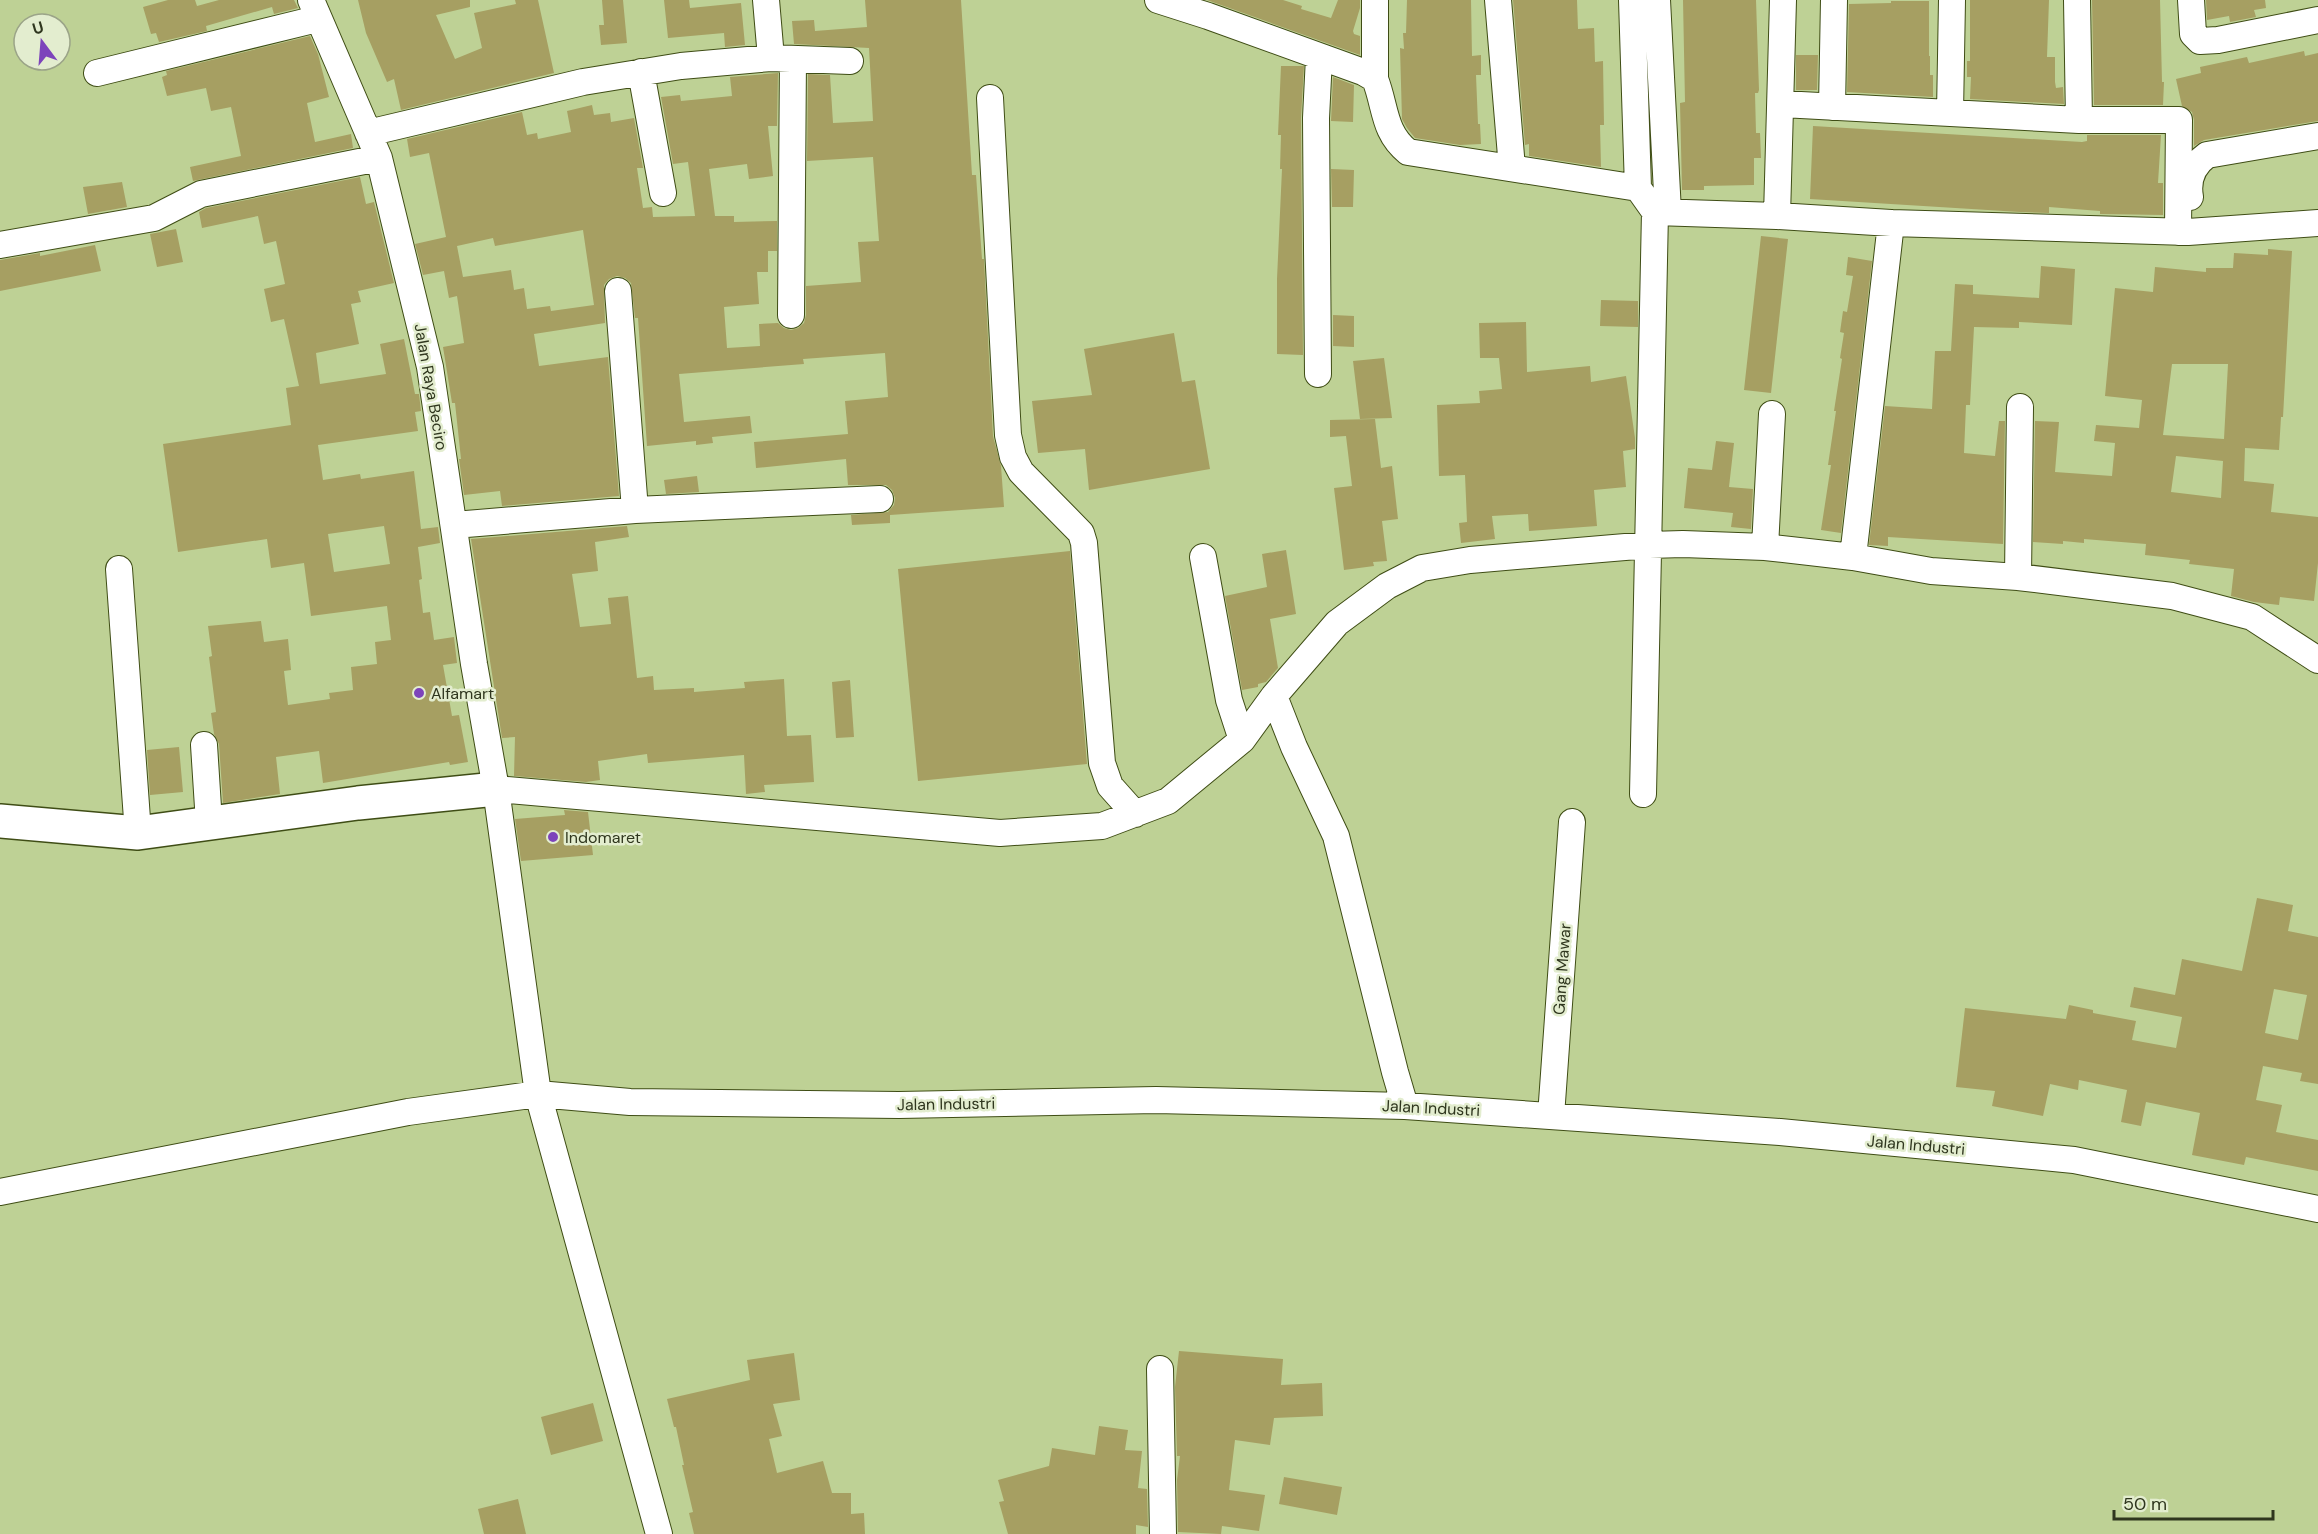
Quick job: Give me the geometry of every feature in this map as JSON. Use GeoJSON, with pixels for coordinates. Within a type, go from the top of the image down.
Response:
{"type":"FeatureCollection","features":[{"type":"Feature","properties":{"kind":"main road"},"geometry":{"type":"LineString","coordinates":[[0,821],[138,833],[358,803],[496,789]]}},
{"type":"Feature","properties":{"kind":"street"},"geometry":{"type":"LineString","coordinates":[[766,0],[782,58],[791,315]]}},
{"type":"Feature","properties":{"kind":"street"},"geometry":{"type":"LineString","coordinates":[[1158,0],[1212,8],[1319,57],[1363,72],[1375,79]]}},
{"type":"Feature","properties":{"kind":"street"},"geometry":{"type":"LineString","coordinates":[[1375,0],[1375,79],[1390,134],[1396,143],[1408,152],[1638,188],[1662,212],[1891,223],[2186,232],[2318,224]]}},
{"type":"Feature","properties":{"kind":"street"},"geometry":{"type":"LineString","coordinates":[[1498,0],[1512,168]]}},
{"type":"Feature","properties":{"kind":"street"},"geometry":{"type":"LineString","coordinates":[[1632,0],[1638,188]]}},
{"type":"Feature","properties":{"kind":"street"},"geometry":{"type":"LineString","coordinates":[[1643,794],[1649,545],[1662,212],[1658,0]]}},
{"type":"Feature","properties":{"kind":"street"},"geometry":{"type":"LineString","coordinates":[[1777,216],[1782,104],[1783,0]]}},
{"type":"Feature","properties":{"kind":"street"},"geometry":{"type":"LineString","coordinates":[[1832,107],[1834,0]]}},
{"type":"Feature","properties":{"kind":"street"},"geometry":{"type":"LineString","coordinates":[[1950,114],[1952,0]]}},
{"type":"Feature","properties":{"kind":"street"},"geometry":{"type":"LineString","coordinates":[[2077,0],[2079,120]]}},
{"type":"Feature","properties":{"kind":"street"},"geometry":{"type":"LineString","coordinates":[[2191,0],[2193,34],[2200,41],[2218,40],[2318,20]]}},
{"type":"Feature","properties":{"kind":"street"},"geometry":{"type":"LineString","coordinates":[[97,73],[314,10]]}},
{"type":"Feature","properties":{"kind":"street","name":"Jalan Raya Beciro"},"geometry":{"type":"LineString","coordinates":[[314,10],[380,158],[430,367],[474,664],[496,789],[538,1094],[659,1534]]}},
{"type":"Feature","properties":{"kind":"street"},"geometry":{"type":"LineString","coordinates":[[1318,374],[1316,118],[1319,57]]}},
{"type":"Feature","properties":{"kind":"street"},"geometry":{"type":"LineString","coordinates":[[368,133],[583,82],[681,66],[782,58],[850,61]]}},
{"type":"Feature","properties":{"kind":"street"},"geometry":{"type":"LineString","coordinates":[[641,72],[663,193]]}},
{"type":"Feature","properties":{"kind":"street"},"geometry":{"type":"LineString","coordinates":[[990,98],[1008,435],[1013,457],[1021,472],[1081,533],[1085,554],[1102,764],[1110,786],[1135,814]]}},
{"type":"Feature","properties":{"kind":"street"},"geometry":{"type":"LineString","coordinates":[[1782,104],[2079,120],[2179,120],[2186,232]]}},
{"type":"Feature","properties":{"kind":"street"},"geometry":{"type":"LineString","coordinates":[[2186,232],[2188,186],[2197,162],[2207,155],[2318,136]]}},
{"type":"Feature","properties":{"kind":"street"},"geometry":{"type":"LineString","coordinates":[[0,245],[154,218],[201,194],[380,158]]}},
{"type":"Feature","properties":{"kind":"street"},"geometry":{"type":"LineString","coordinates":[[1853,557],[1891,223]]}},
{"type":"Feature","properties":{"kind":"street"},"geometry":{"type":"LineString","coordinates":[[618,291],[635,510]]}},
{"type":"Feature","properties":{"kind":"street"},"geometry":{"type":"LineString","coordinates":[[2018,577],[2020,407]]}},
{"type":"Feature","properties":{"kind":"street"},"geometry":{"type":"LineString","coordinates":[[1765,547],[1772,414]]}},
{"type":"Feature","properties":{"kind":"street"},"geometry":{"type":"LineString","coordinates":[[454,525],[635,510],[880,499]]}},
{"type":"Feature","properties":{"kind":"street"},"geometry":{"type":"LineString","coordinates":[[496,789],[1000,833],[1102,826],[1168,801],[1242,740],[1274,696],[1338,622],[1387,586],[1422,568],[1470,560],[1649,545],[1765,547],[1853,557],[1931,571],[2018,577],[2172,596],[2252,617],[2318,660]]}},
{"type":"Feature","properties":{"kind":"street"},"geometry":{"type":"LineString","coordinates":[[1203,557],[1229,700],[1242,740]]}},
{"type":"Feature","properties":{"kind":"street"},"geometry":{"type":"LineString","coordinates":[[119,569],[138,833]]}},
{"type":"Feature","properties":{"kind":"street"},"geometry":{"type":"LineString","coordinates":[[1274,696],[1294,747],[1336,836],[1405,1106]]}},
{"type":"Feature","properties":{"kind":"street"},"geometry":{"type":"LineString","coordinates":[[204,745],[209,823]]}},
{"type":"Feature","properties":{"kind":"street","name":"Gang Mawar"},"geometry":{"type":"LineString","coordinates":[[1551,1116],[1572,822]]}},
{"type":"Feature","properties":{"kind":"street","name":"Jalan Industri"},"geometry":{"type":"LineString","coordinates":[[0,1192],[408,1112],[538,1094],[630,1102],[898,1105],[1156,1100],[1405,1106],[1780,1132],[2074,1160],[2318,1209]]}},
{"type":"Feature","properties":{"kind":"street"},"geometry":{"type":"LineString","coordinates":[[1160,1369],[1163,1534]]}},
{"type":"Feature","properties":{"kind":"building"},"geometry":{"type":"Polygon","coordinates":[[[168,0],[195,0],[197,6],[219,0],[294,0],[298,8],[274,14],[272,7],[206,26],[207,31],[159,42],[156,33],[151,34],[143,7],[168,0]]]}},
{"type":"Feature","properties":{"kind":"building"},"geometry":{"type":"Polygon","coordinates":[[[358,0],[470,0],[470,7],[436,15],[455,59],[482,48],[474,13],[516,4],[515,0],[538,0],[554,73],[401,110],[394,79],[387,82],[366,33],[358,0]]]}},
{"type":"Feature","properties":{"kind":"building"},"geometry":{"type":"Polygon","coordinates":[[[602,0],[623,0],[627,43],[601,45],[599,25],[604,25],[602,0]]]}},
{"type":"Feature","properties":{"kind":"building"},"geometry":{"type":"Polygon","coordinates":[[[664,0],[689,0],[690,8],[741,3],[745,45],[725,47],[724,33],[668,38],[664,0]]]}},
{"type":"Feature","properties":{"kind":"building"},"geometry":{"type":"Polygon","coordinates":[[[865,0],[961,0],[972,175],[976,175],[982,259],[984,259],[993,436],[1001,466],[1004,507],[890,515],[890,523],[852,525],[851,515],[888,512],[894,505],[895,498],[892,490],[886,485],[848,485],[846,459],[756,468],[754,442],[848,434],[845,401],[888,397],[885,353],[803,359],[804,364],[679,374],[684,422],[750,416],[752,433],[712,437],[713,443],[696,445],[696,441],[647,446],[638,318],[635,318],[631,283],[617,276],[609,279],[604,285],[605,323],[534,334],[539,366],[608,357],[619,496],[502,506],[500,491],[464,495],[455,403],[452,403],[443,347],[464,343],[457,296],[449,298],[444,271],[423,275],[415,244],[446,237],[429,153],[410,157],[407,139],[522,112],[527,135],[537,133],[538,139],[571,132],[567,111],[592,105],[594,115],[610,113],[611,122],[634,118],[643,168],[637,168],[643,208],[652,207],[653,217],[695,216],[688,162],[673,164],[661,97],[680,95],[681,101],[732,96],[730,77],[778,73],[777,126],[768,126],[773,176],[749,179],[747,164],[709,169],[715,216],[734,216],[734,222],[777,221],[777,251],[768,251],[768,272],[757,272],[759,304],[724,307],[727,348],[760,346],[759,324],[778,323],[791,330],[804,323],[806,286],[861,282],[858,242],[879,241],[873,157],[807,161],[808,74],[830,75],[833,123],[873,121],[869,48],[794,44],[792,21],[814,20],[815,31],[867,27],[865,0]],[[583,230],[495,246],[493,238],[457,246],[463,277],[511,270],[514,290],[524,288],[527,309],[550,306],[551,311],[594,305],[583,230]]]}},
{"type":"Feature","properties":{"kind":"building"},"geometry":{"type":"Polygon","coordinates":[[[1207,0],[1283,0],[1302,6],[1301,9],[1331,18],[1338,0],[1360,0],[1353,31],[1354,34],[1360,36],[1360,55],[1207,0]]]}},
{"type":"Feature","properties":{"kind":"building"},"geometry":{"type":"Polygon","coordinates":[[[1407,0],[1471,0],[1472,56],[1481,55],[1481,75],[1476,75],[1481,144],[1460,145],[1415,138],[1402,119],[1400,48],[1404,49],[1403,33],[1406,33],[1407,0]]]}},
{"type":"Feature","properties":{"kind":"building"},"geometry":{"type":"Polygon","coordinates":[[[1513,0],[1577,0],[1578,29],[1594,28],[1595,62],[1603,61],[1604,125],[1600,125],[1601,167],[1529,156],[1529,144],[1525,145],[1513,0]]]}},
{"type":"Feature","properties":{"kind":"building"},"geometry":{"type":"Polygon","coordinates":[[[1683,0],[1756,0],[1759,90],[1755,93],[1756,133],[1760,133],[1761,158],[1754,158],[1754,185],[1704,186],[1704,190],[1682,190],[1680,103],[1685,102],[1683,0]]]}},
{"type":"Feature","properties":{"kind":"building"},"geometry":{"type":"Polygon","coordinates":[[[1970,0],[2049,0],[2047,57],[2055,57],[2056,88],[2063,87],[2064,104],[1970,99],[1971,77],[1967,77],[1967,61],[1970,61],[1970,0]]]}},
{"type":"Feature","properties":{"kind":"building"},"geometry":{"type":"Polygon","coordinates":[[[2092,0],[2160,0],[2163,105],[2094,105],[2092,0]]]}},
{"type":"Feature","properties":{"kind":"building"},"geometry":{"type":"Polygon","coordinates":[[[2206,0],[2265,0],[2266,8],[2254,10],[2256,17],[2230,22],[2229,16],[2207,20],[2206,0]]]}},
{"type":"Feature","properties":{"kind":"building"},"geometry":{"type":"Polygon","coordinates":[[[1891,1],[1929,1],[1929,56],[1930,75],[1933,75],[1933,97],[1847,92],[1849,4],[1891,3],[1891,1]]]}},
{"type":"Feature","properties":{"kind":"building"},"geometry":{"type":"Polygon","coordinates":[[[310,36],[318,54],[329,97],[307,103],[315,142],[351,134],[353,148],[193,181],[190,167],[241,156],[231,107],[211,111],[206,88],[167,96],[162,77],[167,75],[166,71],[310,36]]]}},
{"type":"Feature","properties":{"kind":"building"},"geometry":{"type":"Polygon","coordinates":[[[2304,51],[2305,56],[2318,53],[2318,121],[2204,140],[2194,146],[2192,112],[2182,106],[2176,79],[2201,73],[2200,67],[2247,57],[2249,63],[2304,51]]]}},
{"type":"Feature","properties":{"kind":"building"},"geometry":{"type":"Polygon","coordinates":[[[1796,55],[1818,55],[1817,90],[1796,90],[1796,55]]]}},
{"type":"Feature","properties":{"kind":"building"},"geometry":{"type":"Polygon","coordinates":[[[1281,66],[1304,66],[1301,118],[1303,355],[1277,354],[1277,279],[1282,169],[1280,169],[1281,135],[1278,135],[1281,66]]]}},
{"type":"Feature","properties":{"kind":"building"},"geometry":{"type":"Polygon","coordinates":[[[1333,77],[1354,85],[1353,122],[1331,121],[1333,77]]]}},
{"type":"Feature","properties":{"kind":"building"},"geometry":{"type":"Polygon","coordinates":[[[1813,126],[2082,142],[2087,141],[2087,135],[2161,135],[2158,183],[2163,183],[2163,215],[2100,214],[2100,211],[2049,207],[2049,213],[2020,212],[1810,199],[1813,126]]]}},
{"type":"Feature","properties":{"kind":"building"},"geometry":{"type":"Polygon","coordinates":[[[1331,169],[1354,170],[1353,207],[1332,207],[1331,169]]]}},
{"type":"Feature","properties":{"kind":"building"},"geometry":{"type":"Polygon","coordinates":[[[360,177],[366,204],[374,202],[394,283],[358,291],[361,302],[351,304],[359,344],[316,353],[320,384],[386,374],[380,344],[404,339],[415,394],[419,394],[421,411],[415,412],[418,431],[318,445],[323,480],[360,474],[361,479],[414,471],[421,529],[438,527],[440,543],[418,547],[423,613],[430,612],[434,640],[454,637],[457,663],[443,665],[452,716],[459,715],[468,762],[450,765],[449,762],[323,783],[319,751],[276,757],[280,794],[223,803],[219,744],[214,734],[211,713],[216,712],[209,657],[212,656],[208,626],[261,621],[264,642],[288,639],[291,670],[284,671],[288,705],[330,699],[329,693],[353,690],[351,667],[377,664],[375,642],[391,640],[387,606],[311,616],[304,563],[271,568],[267,539],[178,552],[163,444],[291,425],[286,388],[299,386],[284,319],[271,322],[264,289],[285,284],[276,241],[264,244],[258,216],[202,228],[199,212],[206,208],[360,177]],[[384,526],[328,534],[334,572],[390,564],[384,526]]]}},
{"type":"Feature","properties":{"kind":"building"},"geometry":{"type":"Polygon","coordinates":[[[122,182],[127,207],[88,214],[83,187],[122,182]]]}},
{"type":"Feature","properties":{"kind":"building"},"geometry":{"type":"Polygon","coordinates":[[[176,229],[183,262],[157,267],[150,234],[176,229]]]}},
{"type":"Feature","properties":{"kind":"building"},"geometry":{"type":"Polygon","coordinates":[[[1761,236],[1788,239],[1771,393],[1744,390],[1761,236]]]}},
{"type":"Feature","properties":{"kind":"building"},"geometry":{"type":"Polygon","coordinates":[[[95,245],[101,271],[0,291],[0,260],[40,253],[40,256],[95,245]]]}},
{"type":"Feature","properties":{"kind":"building"},"geometry":{"type":"Polygon","coordinates":[[[2268,249],[2292,251],[2283,417],[2281,417],[2279,450],[2245,448],[2244,481],[2274,484],[2271,512],[2318,517],[2318,563],[2314,601],[2280,597],[2279,605],[2231,596],[2234,569],[2189,564],[2190,560],[2145,555],[2146,544],[2084,539],[2084,543],[2033,542],[2035,421],[2059,422],[2055,472],[2112,476],[2115,443],[2094,441],[2096,425],[2139,428],[2142,400],[2105,396],[2115,288],[2153,292],[2155,267],[2206,272],[2206,268],[2233,268],[2234,253],[2268,255],[2268,249]],[[2172,364],[2163,435],[2224,439],[2228,364],[2172,364]],[[2176,456],[2171,492],[2221,498],[2223,461],[2176,456]]]}},
{"type":"Feature","properties":{"kind":"building"},"geometry":{"type":"Polygon","coordinates":[[[1848,257],[1872,261],[1841,533],[1821,530],[1831,465],[1828,465],[1842,359],[1840,358],[1844,333],[1840,332],[1843,311],[1847,312],[1853,276],[1846,275],[1848,257]]]}},
{"type":"Feature","properties":{"kind":"building"},"geometry":{"type":"Polygon","coordinates":[[[2041,266],[2075,269],[2072,325],[2019,322],[2019,328],[1974,327],[1970,405],[1966,405],[1964,453],[1995,456],[1999,421],[2005,421],[2003,544],[1888,537],[1888,546],[1869,545],[1885,406],[1932,409],[1935,351],[1951,351],[1955,284],[1973,285],[1973,294],[2039,298],[2041,266]]]}},
{"type":"Feature","properties":{"kind":"building"},"geometry":{"type":"Polygon","coordinates":[[[1601,300],[1638,301],[1638,327],[1600,326],[1601,300]]]}},
{"type":"Feature","properties":{"kind":"building"},"geometry":{"type":"Polygon","coordinates":[[[1333,315],[1354,316],[1354,347],[1333,346],[1333,315]]]}},
{"type":"Feature","properties":{"kind":"building"},"geometry":{"type":"Polygon","coordinates":[[[1526,322],[1527,372],[1590,366],[1591,382],[1626,376],[1635,449],[1623,451],[1626,487],[1594,490],[1597,526],[1529,531],[1528,514],[1492,516],[1495,539],[1461,543],[1459,523],[1467,522],[1465,475],[1439,476],[1437,405],[1480,403],[1479,391],[1502,389],[1499,358],[1480,358],[1479,323],[1526,322]]]}},
{"type":"Feature","properties":{"kind":"building"},"geometry":{"type":"Polygon","coordinates":[[[1174,333],[1182,382],[1195,380],[1210,469],[1089,490],[1085,449],[1038,453],[1032,401],[1092,395],[1084,349],[1174,333]]]}},
{"type":"Feature","properties":{"kind":"building"},"geometry":{"type":"Polygon","coordinates":[[[1384,358],[1392,418],[1360,419],[1353,361],[1384,358]]]}},
{"type":"Feature","properties":{"kind":"building"},"geometry":{"type":"Polygon","coordinates":[[[1375,419],[1381,468],[1392,466],[1398,519],[1382,521],[1387,561],[1373,562],[1374,566],[1344,570],[1334,488],[1352,486],[1346,436],[1330,437],[1330,420],[1375,419]]]}},
{"type":"Feature","properties":{"kind":"building"},"geometry":{"type":"Polygon","coordinates":[[[1716,441],[1734,443],[1729,487],[1753,489],[1751,529],[1731,527],[1733,513],[1684,508],[1688,468],[1712,470],[1716,441]]]}},
{"type":"Feature","properties":{"kind":"building"},"geometry":{"type":"Polygon","coordinates":[[[697,476],[699,492],[666,494],[664,480],[697,476]]]}},
{"type":"Feature","properties":{"kind":"building"},"geometry":{"type":"Polygon","coordinates":[[[627,526],[629,537],[595,542],[598,571],[572,574],[580,627],[611,624],[608,598],[628,596],[637,678],[653,676],[654,690],[694,688],[694,692],[745,688],[744,682],[784,679],[787,736],[811,735],[814,782],[764,785],[765,792],[746,794],[744,755],[648,763],[647,754],[598,761],[600,780],[586,782],[514,776],[515,737],[502,738],[471,539],[627,526]]]}},
{"type":"Feature","properties":{"kind":"building"},"geometry":{"type":"Polygon","coordinates":[[[1286,550],[1296,614],[1270,619],[1278,668],[1266,682],[1258,684],[1258,687],[1242,690],[1225,596],[1267,587],[1262,554],[1286,550]]]}},
{"type":"Feature","properties":{"kind":"building"},"geometry":{"type":"Polygon","coordinates":[[[1070,551],[1087,764],[918,781],[898,569],[1070,551]]]}},
{"type":"Feature","properties":{"kind":"building"},"geometry":{"type":"Polygon","coordinates":[[[850,680],[854,737],[836,738],[832,682],[850,680]]]}},
{"type":"Feature","properties":{"kind":"building"},"geometry":{"type":"Polygon","coordinates":[[[179,747],[183,792],[150,795],[147,750],[179,747]]]}},
{"type":"Feature","properties":{"kind":"building","name":"Indomaret"},"geometry":{"type":"Polygon","coordinates":[[[564,810],[588,812],[593,855],[521,861],[515,819],[565,815],[564,810]]]}},
{"type":"Feature","properties":{"kind":"building"},"geometry":{"type":"Polygon","coordinates":[[[2257,898],[2293,905],[2288,931],[2318,937],[2318,1084],[2300,1081],[2302,1073],[2263,1066],[2256,1100],[2282,1105],[2276,1132],[2318,1140],[2318,1171],[2246,1157],[2244,1165],[2192,1155],[2200,1113],[2146,1102],[2141,1126],[2121,1122],[2127,1090],[2079,1080],[2078,1090],[2050,1084],[2043,1116],[1992,1106],[1995,1091],[1956,1087],[1965,1008],[2066,1019],[2069,1005],[2093,1010],[2093,1013],[2136,1021],[2132,1040],[2176,1048],[2182,1017],[2130,1007],[2134,987],[2175,995],[2182,959],[2242,971],[2257,898]],[[2274,989],[2265,1033],[2298,1040],[2307,995],[2274,989]]]}},
{"type":"Feature","properties":{"kind":"building"},"geometry":{"type":"Polygon","coordinates":[[[1179,1351],[1283,1359],[1281,1385],[1322,1383],[1323,1416],[1274,1418],[1270,1445],[1235,1440],[1229,1490],[1265,1495],[1259,1531],[1222,1526],[1221,1534],[1178,1532],[1177,1480],[1180,1456],[1177,1456],[1175,1387],[1179,1351]]]}},
{"type":"Feature","properties":{"kind":"building"},"geometry":{"type":"Polygon","coordinates":[[[794,1353],[800,1400],[773,1404],[782,1436],[769,1439],[777,1473],[823,1461],[832,1493],[851,1493],[851,1514],[864,1513],[865,1534],[694,1534],[689,1513],[693,1512],[682,1465],[684,1465],[667,1399],[750,1380],[747,1360],[794,1353]]]}},
{"type":"Feature","properties":{"kind":"building"},"geometry":{"type":"Polygon","coordinates":[[[593,1403],[603,1441],[551,1455],[541,1417],[593,1403]]]}},
{"type":"Feature","properties":{"kind":"building"},"geometry":{"type":"Polygon","coordinates":[[[1099,1426],[1128,1430],[1125,1450],[1142,1451],[1138,1488],[1147,1489],[1148,1527],[1136,1525],[1136,1534],[1008,1534],[999,1502],[1004,1501],[998,1480],[1049,1466],[1052,1448],[1095,1455],[1099,1426]]]}},
{"type":"Feature","properties":{"kind":"building"},"geometry":{"type":"Polygon","coordinates":[[[1284,1477],[1342,1487],[1337,1515],[1279,1504],[1284,1477]]]}},
{"type":"Feature","properties":{"kind":"building"},"geometry":{"type":"Polygon","coordinates":[[[518,1499],[526,1534],[484,1534],[478,1509],[518,1499]]]}},
{"type":"Feature","properties":{"kind":"place","name":"Alfamart"},"geometry":{"type":"Point","coordinates":[419,693]}},
{"type":"Feature","properties":{"kind":"place","name":"Indomaret"},"geometry":{"type":"Point","coordinates":[553,837]}}]}
